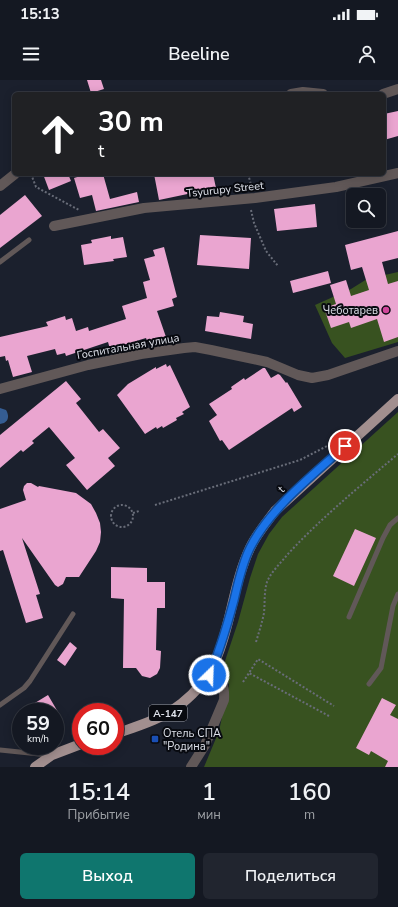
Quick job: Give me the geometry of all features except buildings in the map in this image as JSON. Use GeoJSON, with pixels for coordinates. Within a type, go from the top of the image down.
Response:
{"type":"FeatureCollection","features":[{"type":"Feature","properties":{"kind":"main road","name":"t"},"geometry":{"type":"LineString","coordinates":[[209,675],[227,627],[242,569],[249,549],[261,528],[275,511],[398,399]]}},
{"type":"Feature","properties":{"kind":"main road","name":"А-147"},"geometry":{"type":"LineString","coordinates":[[124,731],[165,715],[182,704],[209,675]]}},
{"type":"Feature","properties":{"kind":"main road"},"geometry":{"type":"LineString","coordinates":[[36,767],[52,755]]}},
{"type":"Feature","properties":{"kind":"street"},"geometry":{"type":"LineString","coordinates":[[386,93],[398,89]]}},
{"type":"Feature","properties":{"kind":"street","name":"Tsyurupy Street"},"geometry":{"type":"LineString","coordinates":[[386,176],[398,173]]}},
{"type":"Feature","properties":{"kind":"street"},"geometry":{"type":"LineString","coordinates":[[0,186],[12,176]]}},
{"type":"Feature","properties":{"kind":"street","name":"Tsyurupy Street"},"geometry":{"type":"LineString","coordinates":[[54,226],[144,208],[255,198],[336,187],[385,176]]}},
{"type":"Feature","properties":{"kind":"street","name":"Госпитальная улица"},"geometry":{"type":"LineString","coordinates":[[0,389],[88,365],[141,354],[184,348],[195,347],[267,362],[298,375],[312,378],[328,375],[398,352]]}},
{"type":"Feature","properties":{"kind":"street"},"geometry":{"type":"LineString","coordinates":[[191,767],[208,738],[224,700],[223,685],[209,675]]}},
{"type":"Feature","properties":{"kind":"lane"},"geometry":{"type":"LineString","coordinates":[[0,262],[29,240]]}},
{"type":"Feature","properties":{"kind":"lane"},"geometry":{"type":"LineString","coordinates":[[349,617],[383,538],[390,525],[398,518]]}},
{"type":"Feature","properties":{"kind":"lane"},"geometry":{"type":"LineString","coordinates":[[369,684],[381,668],[392,606],[398,594]]}},
{"type":"Feature","properties":{"kind":"lane"},"geometry":{"type":"LineString","coordinates":[[0,705],[24,688],[30,681],[73,614]]}},
{"type":"Feature","properties":{"kind":"lane"},"geometry":{"type":"LineString","coordinates":[[0,750],[12,751]]}},
{"type":"Feature","properties":{"kind":"path"},"geometry":{"type":"LineString","coordinates":[[32,176],[36,187],[94,218]]}},
{"type":"Feature","properties":{"kind":"path"},"geometry":{"type":"LineString","coordinates":[[249,176],[258,208],[251,209],[254,223],[266,252],[278,266]]}},
{"type":"Feature","properties":{"kind":"path"},"geometry":{"type":"LineString","coordinates":[[155,505],[300,460],[339,440],[345,446]]}},
{"type":"Feature","properties":{"kind":"path"},"geometry":{"type":"LineString","coordinates":[[256,642],[262,624],[264,595],[268,582],[275,570],[296,545],[331,512],[398,454]]}},
{"type":"Feature","properties":{"kind":"path"},"geometry":{"type":"LineString","coordinates":[[121,505],[128,507],[133,513],[131,523],[125,527],[119,526],[112,519],[112,512],[121,505]]}},
{"type":"Feature","properties":{"kind":"path"},"geometry":{"type":"LineString","coordinates":[[133,513],[139,511]]}},
{"type":"Feature","properties":{"kind":"path"},"geometry":{"type":"LineString","coordinates":[[243,682],[258,659],[334,706]]}},
{"type":"Feature","properties":{"kind":"path"},"geometry":{"type":"LineString","coordinates":[[249,673],[329,716]]}},
{"type":"Feature","properties":{"kind":"green space"},"geometry":{"type":"Polygon","coordinates":[[[398,272],[398,342],[345,358],[332,343],[315,305],[351,289],[367,279],[398,272]]]}},
{"type":"Feature","properties":{"kind":"green space"},"geometry":{"type":"Polygon","coordinates":[[[398,412],[398,767],[204,767],[219,731],[229,685],[224,664],[258,554],[269,534],[282,517],[398,412]]]}},
{"type":"Feature","properties":{"kind":"water"},"geometry":{"type":"Polygon","coordinates":[[[0,408],[6,410],[8,419],[6,422],[0,424],[0,408]]]}},
{"type":"Feature","properties":{"kind":"place","name":"Чеботарев"},"geometry":{"type":"Point","coordinates":[386,310]}},
{"type":"Feature","properties":{"kind":"place","name":"Отель СПА \"Родина\""},"geometry":{"type":"Point","coordinates":[155,739]}},
{"type":"Feature","properties":{"kind":"route"},"geometry":{"type":"LineString","coordinates":[[209,675],[227,627],[240,576],[249,549],[261,528],[275,511],[345,446]]}}]}
